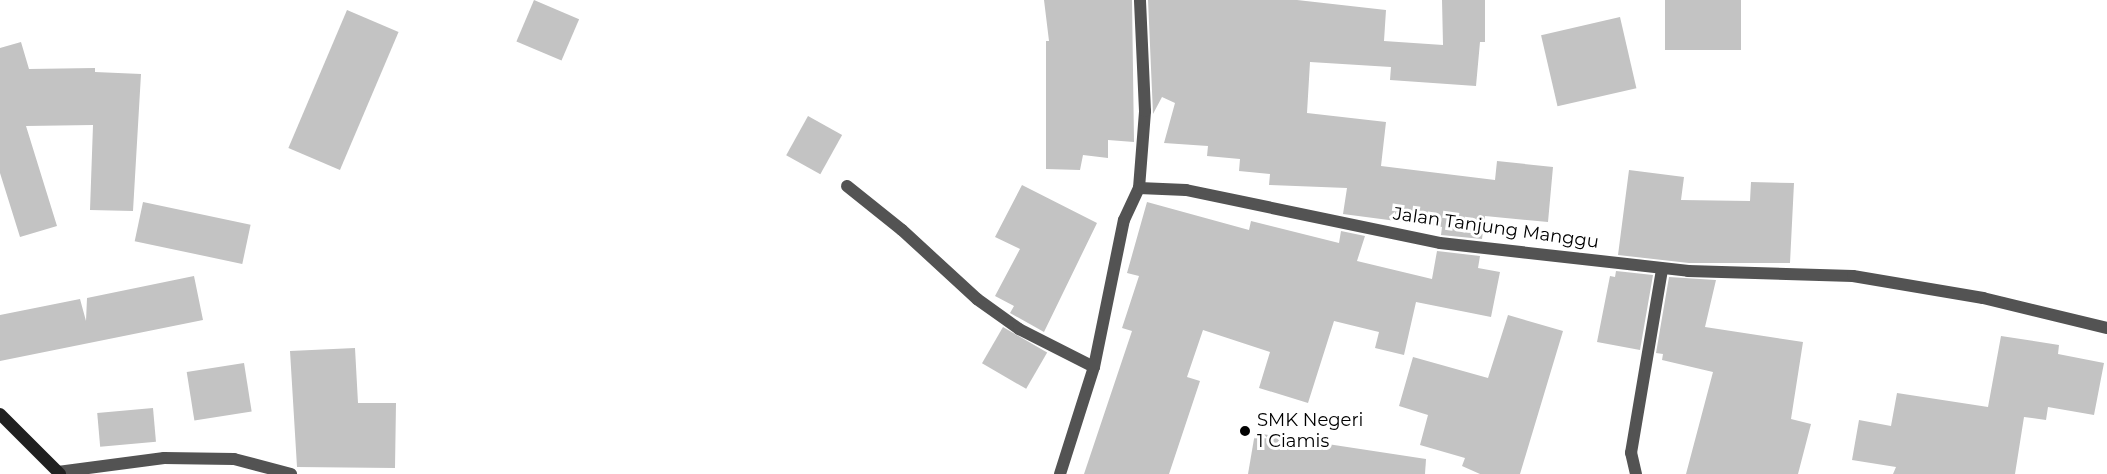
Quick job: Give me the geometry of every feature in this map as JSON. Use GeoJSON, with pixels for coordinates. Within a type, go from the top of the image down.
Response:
{"type":"FeatureCollection","features":[{"type":"Feature","properties":{"kind":"street"},"geometry":{"type":"LineString","coordinates":[[1060,474],[1094,367],[1124,220],[1139,188],[1145,111],[1140,0]]}},
{"type":"Feature","properties":{"kind":"street"},"geometry":{"type":"LineString","coordinates":[[847,186],[902,230],[977,299],[1019,328],[1094,367]]}},
{"type":"Feature","properties":{"kind":"street","name":"Jalan Tanjung Manggu"},"geometry":{"type":"LineString","coordinates":[[1139,188],[1186,190],[1440,243],[1662,269],[1853,276],[1983,298],[2107,328]]}},
{"type":"Feature","properties":{"kind":"street"},"geometry":{"type":"LineString","coordinates":[[1636,474],[1632,453],[1662,269]]}},
{"type":"Feature","properties":{"kind":"street"},"geometry":{"type":"LineString","coordinates":[[0,414],[59,473],[164,458],[234,459],[291,474]]}},
{"type":"Feature","properties":{"kind":"building"},"geometry":{"type":"Polygon","coordinates":[[[534,0],[579,19],[562,61],[516,41],[534,0]]]}},
{"type":"Feature","properties":{"kind":"building"},"geometry":{"type":"Polygon","coordinates":[[[1044,0],[1132,0],[1134,142],[1108,140],[1108,158],[1083,155],[1080,170],[1046,169],[1046,41],[1049,41],[1044,0]]]}},
{"type":"Feature","properties":{"kind":"building"},"geometry":{"type":"Polygon","coordinates":[[[1148,0],[1297,0],[1386,10],[1384,41],[1443,45],[1442,0],[1485,0],[1485,42],[1480,42],[1476,86],[1390,80],[1391,67],[1310,62],[1307,113],[1386,122],[1381,166],[1495,180],[1497,161],[1553,167],[1548,222],[1485,216],[1482,239],[1441,235],[1442,227],[1343,214],[1347,188],[1269,185],[1270,174],[1239,171],[1240,159],[1207,156],[1208,146],[1164,143],[1175,103],[1162,97],[1153,114],[1148,0]]]}},
{"type":"Feature","properties":{"kind":"building"},"geometry":{"type":"Polygon","coordinates":[[[1665,0],[1741,0],[1741,50],[1665,50],[1665,0]]]}},
{"type":"Feature","properties":{"kind":"building"},"geometry":{"type":"Polygon","coordinates":[[[347,10],[399,32],[340,170],[288,148],[347,10]]]}},
{"type":"Feature","properties":{"kind":"building"},"geometry":{"type":"Polygon","coordinates":[[[1620,17],[1636,88],[1557,106],[1541,35],[1620,17]]]}},
{"type":"Feature","properties":{"kind":"building"},"geometry":{"type":"Polygon","coordinates":[[[21,42],[29,69],[95,68],[95,72],[141,74],[133,211],[90,210],[93,125],[26,126],[57,226],[20,237],[0,173],[0,48],[21,42]]]}},
{"type":"Feature","properties":{"kind":"building"},"geometry":{"type":"Polygon","coordinates":[[[808,116],[842,135],[820,174],[786,155],[808,116]]]}},
{"type":"Feature","properties":{"kind":"building"},"geometry":{"type":"Polygon","coordinates":[[[1629,170],[1684,177],[1681,200],[1750,201],[1751,182],[1794,183],[1790,263],[1689,263],[1618,255],[1629,170]]]}},
{"type":"Feature","properties":{"kind":"building"},"geometry":{"type":"Polygon","coordinates":[[[1022,185],[1097,223],[1044,332],[1010,313],[1014,306],[995,296],[1020,249],[995,237],[1022,185]]]}},
{"type":"Feature","properties":{"kind":"building"},"geometry":{"type":"Polygon","coordinates":[[[143,202],[251,225],[242,264],[135,241],[143,202]]]}},
{"type":"Feature","properties":{"kind":"building"},"geometry":{"type":"Polygon","coordinates":[[[1147,202],[1249,230],[1251,221],[1339,243],[1341,231],[1365,236],[1357,261],[1432,279],[1437,251],[1480,256],[1478,268],[1500,272],[1491,317],[1416,302],[1404,355],[1375,348],[1379,332],[1334,321],[1308,403],[1259,388],[1270,352],[1203,330],[1187,377],[1200,381],[1169,474],[1084,474],[1132,331],[1122,328],[1139,276],[1127,273],[1147,202]]]}},
{"type":"Feature","properties":{"kind":"building"},"geometry":{"type":"Polygon","coordinates":[[[1616,271],[1653,275],[1640,350],[1597,342],[1610,276],[1615,277],[1616,271]]]}},
{"type":"Feature","properties":{"kind":"building"},"geometry":{"type":"Polygon","coordinates":[[[194,276],[203,320],[0,361],[0,315],[80,299],[86,321],[87,298],[194,276]]]}},
{"type":"Feature","properties":{"kind":"building"},"geometry":{"type":"Polygon","coordinates":[[[1669,277],[1716,280],[1705,327],[1803,342],[1791,419],[1811,424],[1798,474],[1686,474],[1713,372],[1662,360],[1663,354],[1656,353],[1669,277]]]}},
{"type":"Feature","properties":{"kind":"building"},"geometry":{"type":"Polygon","coordinates":[[[1508,315],[1563,331],[1520,474],[1480,474],[1462,466],[1465,458],[1420,445],[1428,415],[1399,406],[1413,357],[1488,378],[1508,315]]]}},
{"type":"Feature","properties":{"kind":"building"},"geometry":{"type":"Polygon","coordinates":[[[1003,327],[1047,352],[1026,389],[982,363],[1003,327]]]}},
{"type":"Feature","properties":{"kind":"building"},"geometry":{"type":"Polygon","coordinates":[[[2001,336],[2059,345],[2058,354],[2104,363],[2094,415],[2048,407],[2046,420],[2024,417],[2015,474],[1893,474],[1896,467],[1852,460],[1859,420],[1891,426],[1897,393],[1988,407],[2001,336]]]}},
{"type":"Feature","properties":{"kind":"building"},"geometry":{"type":"Polygon","coordinates":[[[355,348],[358,403],[396,403],[395,468],[297,467],[290,351],[355,348]]]}},
{"type":"Feature","properties":{"kind":"building"},"geometry":{"type":"Polygon","coordinates":[[[244,363],[252,411],[194,420],[187,372],[244,363]]]}},
{"type":"Feature","properties":{"kind":"building"},"geometry":{"type":"Polygon","coordinates":[[[153,408],[156,442],[100,447],[97,413],[153,408]]]}},
{"type":"Feature","properties":{"kind":"building"},"geometry":{"type":"Polygon","coordinates":[[[1255,433],[1426,459],[1425,474],[1248,474],[1255,433]]]}},
{"type":"Feature","properties":{"kind":"place","name":"SMK Negeri 1 Ciamis"},"geometry":{"type":"Point","coordinates":[1245,431]}}]}
